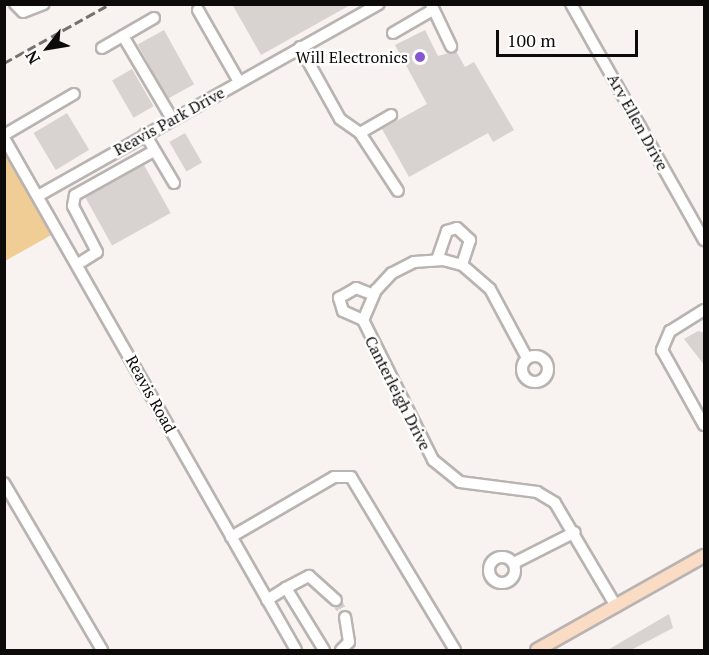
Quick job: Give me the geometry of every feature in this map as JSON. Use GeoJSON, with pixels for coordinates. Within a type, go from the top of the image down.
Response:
{"type":"FeatureCollection","features":[{"type":"Feature","properties":{"kind":"main road"},"geometry":{"type":"LineString","coordinates":[[537,651],[705,556]]}},
{"type":"Feature","properties":{"kind":"street"},"geometry":{"type":"LineString","coordinates":[[15,4],[23,12],[44,4]]}},
{"type":"Feature","properties":{"kind":"street","name":"Reavis Park Drive"},"geometry":{"type":"LineString","coordinates":[[38,196],[379,4]]}},
{"type":"Feature","properties":{"kind":"street","name":"Arv Ellen Drive"},"geometry":{"type":"LineString","coordinates":[[571,4],[705,240]]}},
{"type":"Feature","properties":{"kind":"street"},"geometry":{"type":"LineString","coordinates":[[393,33],[431,8],[451,46]]}},
{"type":"Feature","properties":{"kind":"street"},"geometry":{"type":"LineString","coordinates":[[198,10],[239,82]]}},
{"type":"Feature","properties":{"kind":"street"},"geometry":{"type":"LineString","coordinates":[[102,48],[154,18]]}},
{"type":"Feature","properties":{"kind":"street"},"geometry":{"type":"LineString","coordinates":[[123,36],[172,119]]}},
{"type":"Feature","properties":{"kind":"street"},"geometry":{"type":"LineString","coordinates":[[300,48],[340,119],[360,133],[398,191]]}},
{"type":"Feature","properties":{"kind":"street"},"geometry":{"type":"LineString","coordinates":[[4,136],[74,94]]}},
{"type":"Feature","properties":{"kind":"street"},"geometry":{"type":"LineString","coordinates":[[360,133],[391,115]]}},
{"type":"Feature","properties":{"kind":"street"},"geometry":{"type":"LineString","coordinates":[[145,134],[174,183]]}},
{"type":"Feature","properties":{"kind":"street","name":"Reavis Road"},"geometry":{"type":"LineString","coordinates":[[4,136],[296,651]]}},
{"type":"Feature","properties":{"kind":"street"},"geometry":{"type":"LineString","coordinates":[[78,264],[97,252],[73,206],[75,195],[154,151]]}},
{"type":"Feature","properties":{"kind":"street"},"geometry":{"type":"LineString","coordinates":[[437,260],[447,231],[457,228],[470,240],[462,265]]}},
{"type":"Feature","properties":{"kind":"street"},"geometry":{"type":"LineString","coordinates":[[363,322],[374,295],[392,273],[414,262],[437,260],[462,265],[490,289],[527,358]]}},
{"type":"Feature","properties":{"kind":"street","name":"Canterleigh Drive"},"geometry":{"type":"LineString","coordinates":[[374,295],[356,288],[339,298],[343,310],[363,322],[433,459],[460,482],[537,492],[555,502],[575,532],[616,606]]}},
{"type":"Feature","properties":{"kind":"street"},"geometry":{"type":"LineString","coordinates":[[705,310],[670,331],[662,350],[705,425]]}},
{"type":"Feature","properties":{"kind":"street"},"geometry":{"type":"LineString","coordinates":[[231,537],[334,477],[351,477],[455,651]]}},
{"type":"Feature","properties":{"kind":"street"},"geometry":{"type":"LineString","coordinates":[[4,483],[102,651]]}},
{"type":"Feature","properties":{"kind":"street"},"geometry":{"type":"LineString","coordinates":[[514,563],[575,532]]}},
{"type":"Feature","properties":{"kind":"street"},"geometry":{"type":"LineString","coordinates":[[267,600],[309,576],[336,600]]}},
{"type":"Feature","properties":{"kind":"street"},"geometry":{"type":"LineString","coordinates":[[286,588],[324,651]]}},
{"type":"Feature","properties":{"kind":"street"},"geometry":{"type":"LineString","coordinates":[[341,651],[349,642],[345,616]]}},
{"type":"Feature","properties":{"kind":"shaded area"},"geometry":{"type":"Polygon","coordinates":[[[4,149],[53,234],[5,261],[4,261],[4,149]]]}},
{"type":"Feature","properties":{"kind":"building"},"geometry":{"type":"Polygon","coordinates":[[[232,4],[352,4],[261,55],[232,4]]]}},
{"type":"Feature","properties":{"kind":"building"},"geometry":{"type":"Polygon","coordinates":[[[164,30],[194,84],[168,99],[138,45],[164,30]]]}},
{"type":"Feature","properties":{"kind":"building"},"geometry":{"type":"Polygon","coordinates":[[[425,30],[438,56],[456,51],[465,67],[474,62],[514,130],[493,142],[488,133],[409,177],[382,129],[427,104],[395,45],[425,30]]]}},
{"type":"Feature","properties":{"kind":"building"},"geometry":{"type":"Polygon","coordinates":[[[132,69],[154,106],[134,118],[112,80],[132,69]]]}},
{"type":"Feature","properties":{"kind":"building"},"geometry":{"type":"Polygon","coordinates":[[[67,113],[89,150],[56,170],[34,133],[67,113]]]}},
{"type":"Feature","properties":{"kind":"building"},"geometry":{"type":"Polygon","coordinates":[[[185,133],[202,162],[186,171],[169,142],[185,133]]]}},
{"type":"Feature","properties":{"kind":"building"},"geometry":{"type":"Polygon","coordinates":[[[144,165],[171,213],[112,246],[85,197],[144,165]]]}},
{"type":"Feature","properties":{"kind":"building"},"geometry":{"type":"Polygon","coordinates":[[[698,331],[705,333],[705,366],[684,339],[698,331]]]}},
{"type":"Feature","properties":{"kind":"building"},"geometry":{"type":"Polygon","coordinates":[[[669,614],[673,628],[629,651],[606,651],[669,614]]]}},
{"type":"Feature","properties":{"kind":"tunnel"},"geometry":{"type":"LineString","coordinates":[[336,600],[345,617]]}},
{"type":"Feature","properties":{"kind":"railway"},"geometry":{"type":"LineString","coordinates":[[4,63],[110,4]]}},
{"type":"Feature","properties":{"kind":"place","name":"Will Electronics"},"geometry":{"type":"Point","coordinates":[420,57]}}]}
